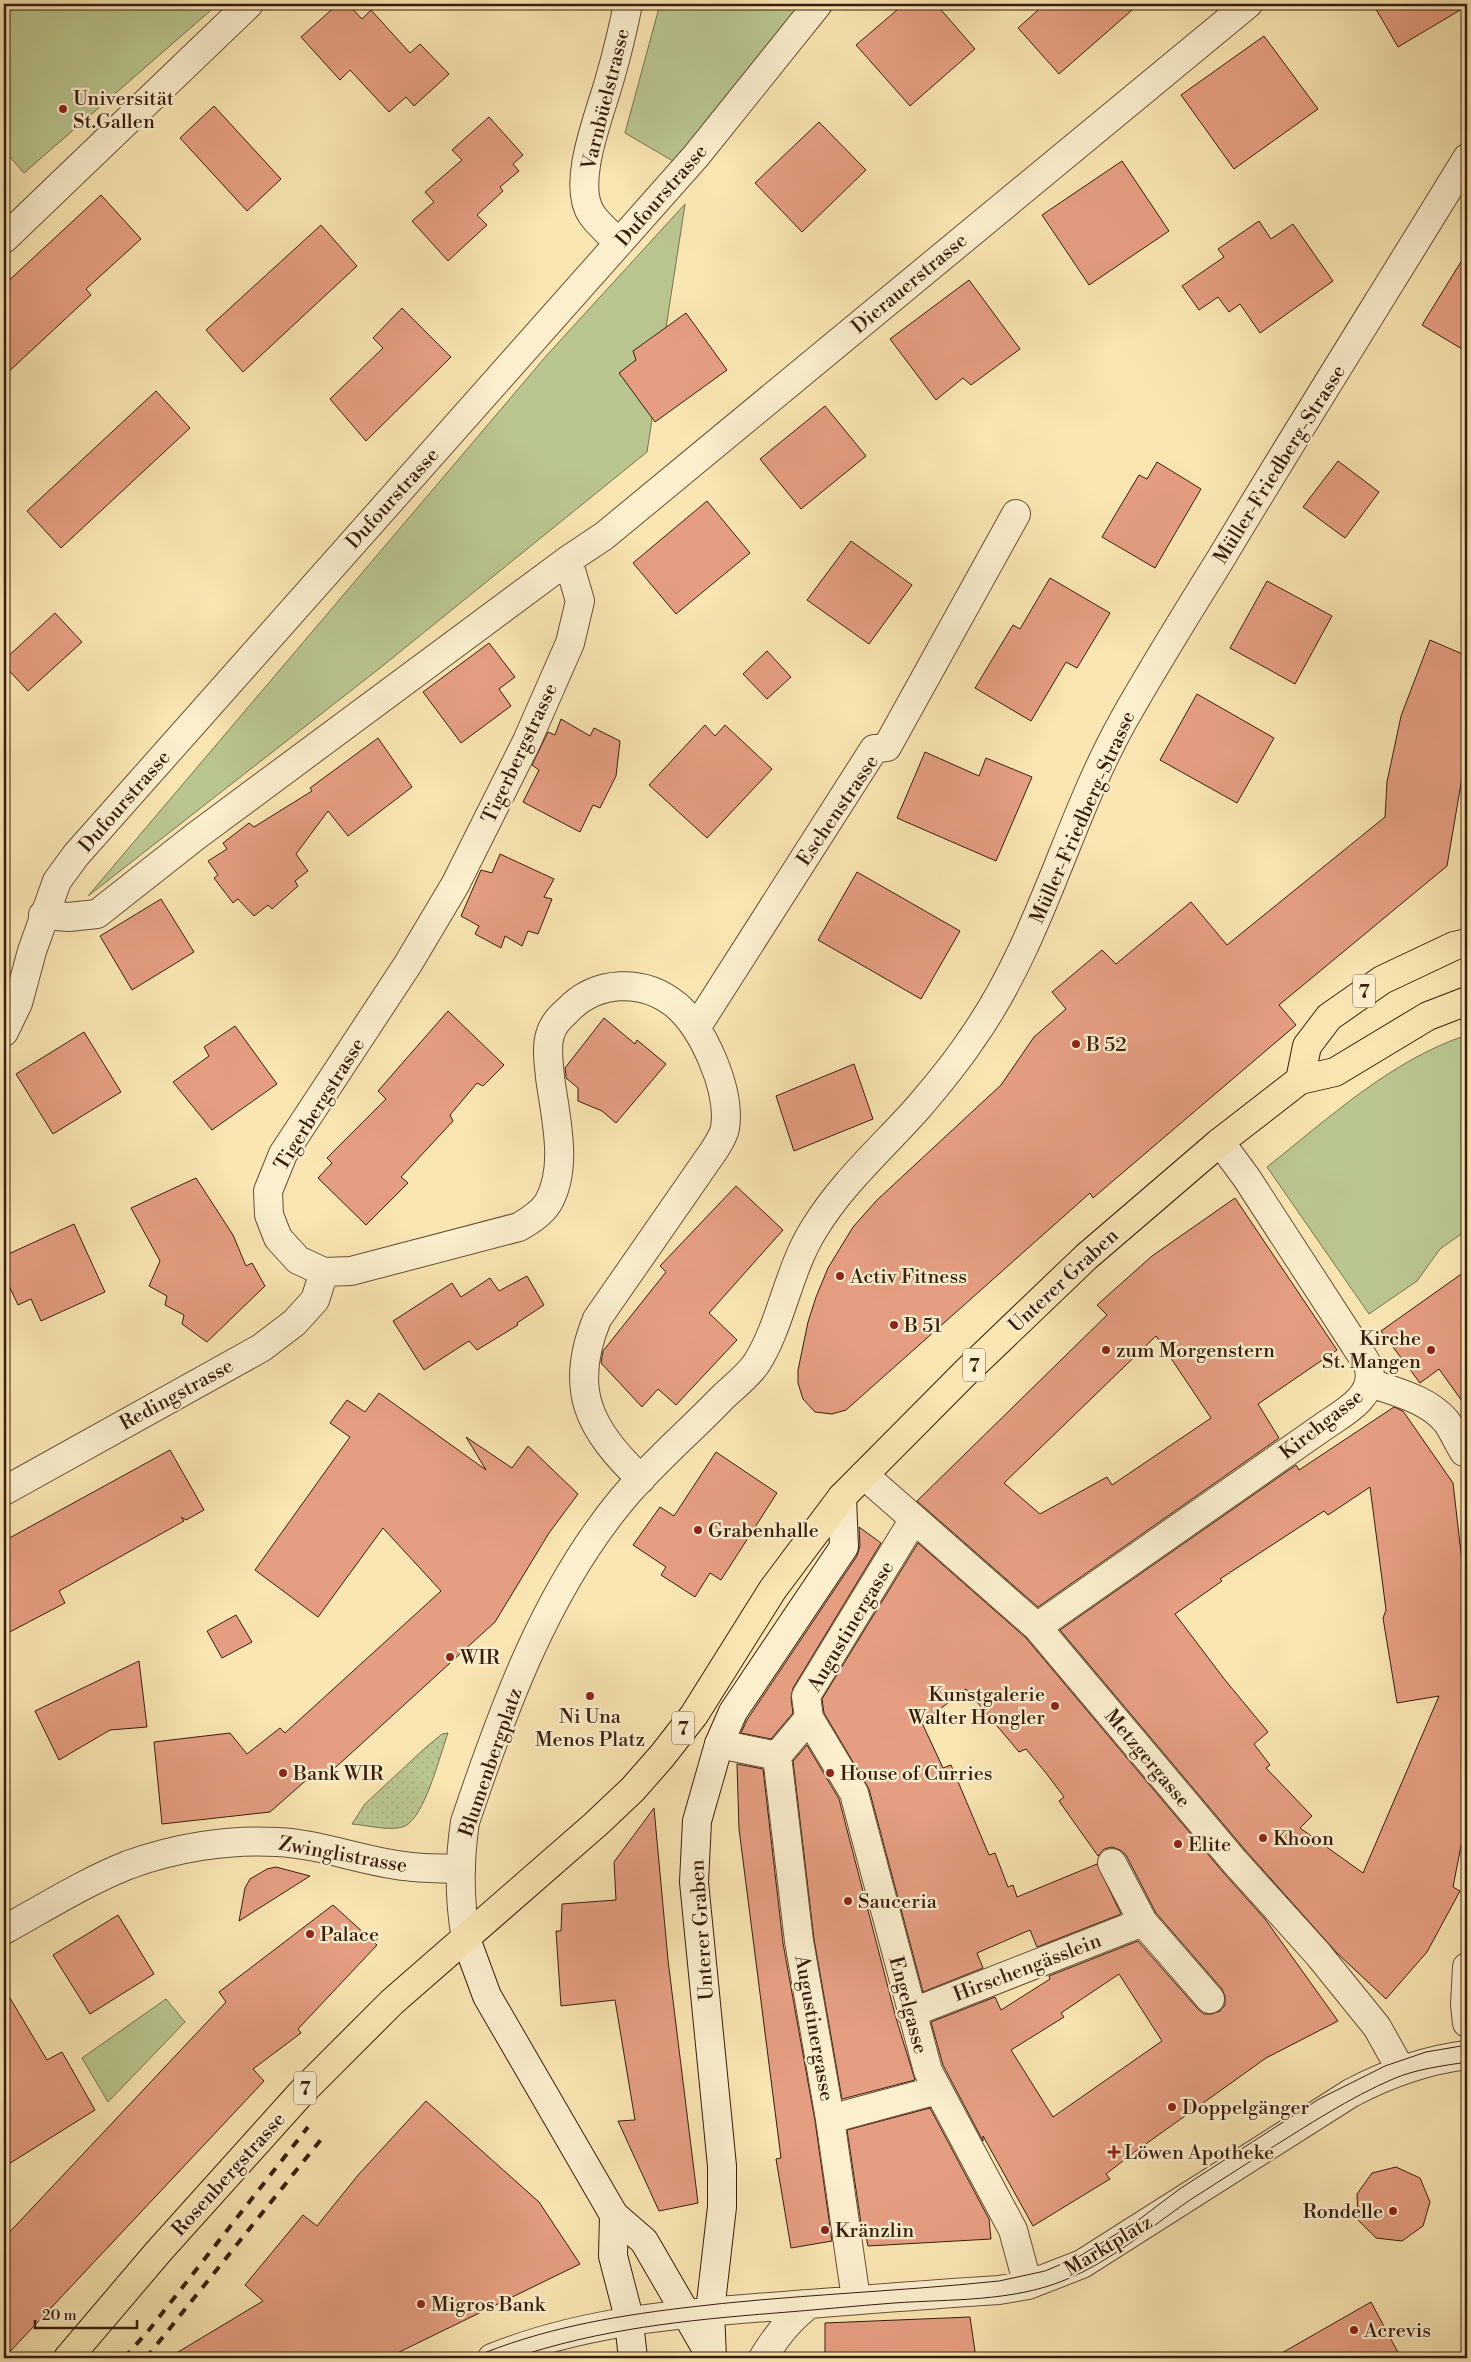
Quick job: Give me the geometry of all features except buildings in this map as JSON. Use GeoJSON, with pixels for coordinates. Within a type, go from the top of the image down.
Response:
{"type":"FeatureCollection","features":[{"type":"Feature","properties":{"kind":"main road","name":"7"},"geometry":{"type":"LineString","coordinates":[[1300,1080],[1307,1046],[1329,1017],[1382,980],[1430,957],[1467,943]]}},
{"type":"Feature","properties":{"kind":"main road","name":"Unterer Graben"},"geometry":{"type":"LineString","coordinates":[[466,1939],[633,1789],[694,1715],[773,1589],[842,1497],[967,1371],[1086,1257],[1220,1142],[1300,1080],[1334,1072],[1428,1016],[1467,1001]]}},
{"type":"Feature","properties":{"kind":"main road","name":"Rosenbergstrasse"},"geometry":{"type":"LineString","coordinates":[[68,2358],[160,2251],[302,2092],[392,2002],[466,1939]]}},
{"type":"Feature","properties":{"kind":"street"},"geometry":{"type":"LineString","coordinates":[[4,239],[39,203],[249,4]]}},
{"type":"Feature","properties":{"kind":"street","name":"Varnbüelstrasse"},"geometry":{"type":"LineString","coordinates":[[619,242],[591,215],[585,194],[585,172],[593,131],[610,80],[628,4]]}},
{"type":"Feature","properties":{"kind":"street","name":"Dufourstrasse"},"geometry":{"type":"LineString","coordinates":[[4,1032],[11,1001],[57,880],[76,856],[696,156],[818,4]]}},
{"type":"Feature","properties":{"kind":"street","name":"Dierauerstrasse"},"geometry":{"type":"LineString","coordinates":[[568,560],[604,536],[1248,4]]}},
{"type":"Feature","properties":{"kind":"street","name":"Müller-Friedberg-Strasse"},"geometry":{"type":"LineString","coordinates":[[755,1366],[769,1337],[796,1262],[811,1233],[833,1200],[857,1171],[916,1110],[972,1040],[997,998],[1036,919],[1069,838],[1121,724],[1250,509],[1467,158]]}},
{"type":"Feature","properties":{"kind":"street","name":"Eschenstrasse"},"geometry":{"type":"LineString","coordinates":[[696,1028],[874,749],[887,747],[1016,514]]}},
{"type":"Feature","properties":{"kind":"street"},"geometry":{"type":"LineString","coordinates":[[43,915],[69,917],[97,914],[196,836],[568,560]]}},
{"type":"Feature","properties":{"kind":"street","name":"Tigerbergstrasse"},"geometry":{"type":"LineString","coordinates":[[568,560],[580,601],[570,643],[527,741],[456,884],[408,964],[283,1154],[268,1191],[269,1215],[278,1238],[298,1260],[324,1272],[351,1270],[519,1227],[536,1216],[548,1204],[557,1181],[559,1155],[548,1055],[550,1036],[560,1018],[574,1004],[590,993],[610,987],[634,986],[656,993],[676,1005],[696,1028],[717,1072],[726,1102],[725,1129],[716,1148],[598,1319],[589,1340],[585,1361],[587,1404],[596,1428],[616,1455],[641,1479]]}},
{"type":"Feature","properties":{"kind":"street","name":"Kirchgasse"},"geometry":{"type":"LineString","coordinates":[[1037,1627],[1320,1429],[1364,1396],[1370,1383],[1369,1368],[1355,1345],[1246,1177],[1220,1142]]}},
{"type":"Feature","properties":{"kind":"street","name":"Redingstrasse"},"geometry":{"type":"LineString","coordinates":[[4,1492],[261,1348],[294,1323],[315,1300],[324,1272]]}},
{"type":"Feature","properties":{"kind":"street","name":"Blumenbergplatz"},"geometry":{"type":"LineString","coordinates":[[614,2215],[487,1996],[466,1939],[460,1907],[465,1822],[516,1683],[539,1632],[565,1583],[593,1537],[641,1479],[755,1366]]}},
{"type":"Feature","properties":{"kind":"street"},"geometry":{"type":"LineString","coordinates":[[1370,1383],[1406,1395],[1427,1405],[1446,1422],[1466,1456]]}},
{"type":"Feature","properties":{"kind":"street","name":"Metzgergasse"},"geometry":{"type":"LineString","coordinates":[[864,1475],[1037,1627],[1234,1861],[1318,1954],[1377,2027],[1401,2070]]}},
{"type":"Feature","properties":{"kind":"street","name":"Unterer Graben"},"geometry":{"type":"LineString","coordinates":[[712,2358],[698,2312],[722,2207],[722,2166],[694,1882],[697,1821],[719,1744],[733,1712],[844,1547],[842,1497]]}},
{"type":"Feature","properties":{"kind":"street","name":"Augustinergasse"},"geometry":{"type":"LineString","coordinates":[[856,2299],[830,2119],[799,1941],[777,1756],[810,1718],[806,1696],[914,1518]]}},
{"type":"Feature","properties":{"kind":"street","name":"Engelgasse"},"geometry":{"type":"LineString","coordinates":[[810,1718],[854,1793],[911,2013],[928,2071],[1013,2230],[1028,2285]]}},
{"type":"Feature","properties":{"kind":"street"},"geometry":{"type":"LineString","coordinates":[[719,1744],[777,1756]]}},
{"type":"Feature","properties":{"kind":"street","name":"Zwinglistrasse"},"geometry":{"type":"LineString","coordinates":[[4,1930],[92,1881],[127,1866],[190,1849],[234,1842],[278,1842],[318,1847],[404,1866],[461,1869]]}},
{"type":"Feature","properties":{"kind":"street"},"geometry":{"type":"LineString","coordinates":[[1112,1864],[1143,1922],[1210,1999]]}},
{"type":"Feature","properties":{"kind":"street","name":"Hirschengässlein"},"geometry":{"type":"LineString","coordinates":[[911,2013],[1143,1922]]}},
{"type":"Feature","properties":{"kind":"street"},"geometry":{"type":"LineString","coordinates":[[1467,1968],[1465,2005],[1467,2023]]}},
{"type":"Feature","properties":{"kind":"street","name":"Marktplatz"},"geometry":{"type":"LineString","coordinates":[[492,2358],[543,2341],[628,2321],[698,2312],[999,2290],[1028,2285],[1082,2264],[1351,2093],[1401,2070],[1445,2057],[1467,2055]]}},
{"type":"Feature","properties":{"kind":"street"},"geometry":{"type":"LineString","coordinates":[[830,2119],[937,2090]]}},
{"type":"Feature","properties":{"kind":"street"},"geometry":{"type":"LineString","coordinates":[[614,2215],[644,2241],[698,2312]]}},
{"type":"Feature","properties":{"kind":"street"},"geometry":{"type":"LineString","coordinates":[[614,2215],[613,2256],[628,2321],[633,2358]]}},
{"type":"Feature","properties":{"kind":"street"},"geometry":{"type":"LineString","coordinates":[[763,2358],[786,2326],[810,2304]]}},
{"type":"Feature","properties":{"kind":"green space","name":"Universität St.Gallen"},"geometry":{"type":"Polygon","coordinates":[[[4,4],[218,4],[24,173],[4,150],[4,4]]]}},
{"type":"Feature","properties":{"kind":"green space"},"geometry":{"type":"Polygon","coordinates":[[[660,4],[805,4],[678,164],[625,133],[660,4]]]}},
{"type":"Feature","properties":{"kind":"green space"},"geometry":{"type":"Polygon","coordinates":[[[685,204],[647,452],[380,668],[88,896],[547,355],[685,204]]]}},
{"type":"Feature","properties":{"kind":"green space"},"geometry":{"type":"Polygon","coordinates":[[[1467,1035],[1467,1230],[1440,1249],[1417,1281],[1369,1314],[1267,1167],[1337,1110],[1387,1075],[1412,1059],[1467,1035]]]}},
{"type":"Feature","properties":{"kind":"green space"},"geometry":{"type":"Polygon","coordinates":[[[448,1733],[425,1798],[412,1820],[400,1828],[379,1828],[352,1824],[365,1804],[425,1748],[442,1734],[448,1733]]]}},
{"type":"Feature","properties":{"kind":"green space"},"geometry":{"type":"Polygon","coordinates":[[[166,1999],[185,2022],[108,2102],[82,2058],[166,1999]]]}},
{"type":"Feature","properties":{"kind":"tram line"},"geometry":{"type":"LineString","coordinates":[[472,2358],[523,2339],[601,2320],[682,2308],[761,2300],[999,2281],[1045,2271],[1078,2257],[1133,2224],[1181,2188],[1319,2099],[1385,2066],[1426,2052],[1467,2045]]}},
{"type":"Feature","properties":{"kind":"tram line"},"geometry":{"type":"LineString","coordinates":[[514,2358],[578,2340],[644,2327],[879,2304],[1002,2296],[1045,2287],[1082,2272],[1114,2254],[1200,2194],[1345,2103],[1393,2079],[1429,2068],[1467,2062]]}},
{"type":"Feature","properties":{"kind":"railway"},"geometry":{"type":"LineString","coordinates":[[124,2358],[149,2330],[308,2127]]}},
{"type":"Feature","properties":{"kind":"railway"},"geometry":{"type":"LineString","coordinates":[[146,2358],[323,2137]]}},
{"type":"Feature","properties":{"kind":"place","name":"Universität St.Gallen"},"geometry":{"type":"Point","coordinates":[63,109]}},
{"type":"Feature","properties":{"kind":"place","name":"B 52"},"geometry":{"type":"Point","coordinates":[1076,1044]}},
{"type":"Feature","properties":{"kind":"place","name":"Activ Fitness"},"geometry":{"type":"Point","coordinates":[840,1276]}},
{"type":"Feature","properties":{"kind":"place","name":"B 51"},"geometry":{"type":"Point","coordinates":[894,1325]}},
{"type":"Feature","properties":{"kind":"place","name":"zum Morgenstern"},"geometry":{"type":"Point","coordinates":[1106,1350]}},
{"type":"Feature","properties":{"kind":"place","name":"Kirche St. Mangen"},"geometry":{"type":"Point","coordinates":[1431,1350]}},
{"type":"Feature","properties":{"kind":"place","name":"Grabenhalle"},"geometry":{"type":"Point","coordinates":[698,1530]}},
{"type":"Feature","properties":{"kind":"place","name":"WIR"},"geometry":{"type":"Point","coordinates":[450,1657]}},
{"type":"Feature","properties":{"kind":"place","name":"Ni Una Menos Platz"},"geometry":{"type":"Point","coordinates":[590,1696]}},
{"type":"Feature","properties":{"kind":"place","name":"Kunstgalerie Walter Hongler"},"geometry":{"type":"Point","coordinates":[1055,1706]}},
{"type":"Feature","properties":{"kind":"place","name":"Bank WIR"},"geometry":{"type":"Point","coordinates":[283,1773]}},
{"type":"Feature","properties":{"kind":"place","name":"House of Curries"},"geometry":{"type":"Point","coordinates":[830,1773]}},
{"type":"Feature","properties":{"kind":"place","name":"Khoon"},"geometry":{"type":"Point","coordinates":[1263,1838]}},
{"type":"Feature","properties":{"kind":"place","name":"Elite"},"geometry":{"type":"Point","coordinates":[1178,1844]}},
{"type":"Feature","properties":{"kind":"place","name":"Sauceria"},"geometry":{"type":"Point","coordinates":[848,1901]}},
{"type":"Feature","properties":{"kind":"place","name":"Palace"},"geometry":{"type":"Point","coordinates":[310,1934]}},
{"type":"Feature","properties":{"kind":"place","name":"Doppelgänger"},"geometry":{"type":"Point","coordinates":[1172,2107]}},
{"type":"Feature","properties":{"kind":"place","name":"Löwen Apotheke"},"geometry":{"type":"Point","coordinates":[1114,2152]}},
{"type":"Feature","properties":{"kind":"place","name":"Rondelle"},"geometry":{"type":"Point","coordinates":[1393,2211]}},
{"type":"Feature","properties":{"kind":"place","name":"Kränzlin"},"geometry":{"type":"Point","coordinates":[825,2230]}},
{"type":"Feature","properties":{"kind":"place","name":"Migros Bank"},"geometry":{"type":"Point","coordinates":[421,2304]}},
{"type":"Feature","properties":{"kind":"place","name":"Acrevis"},"geometry":{"type":"Point","coordinates":[1354,2330]}}]}
